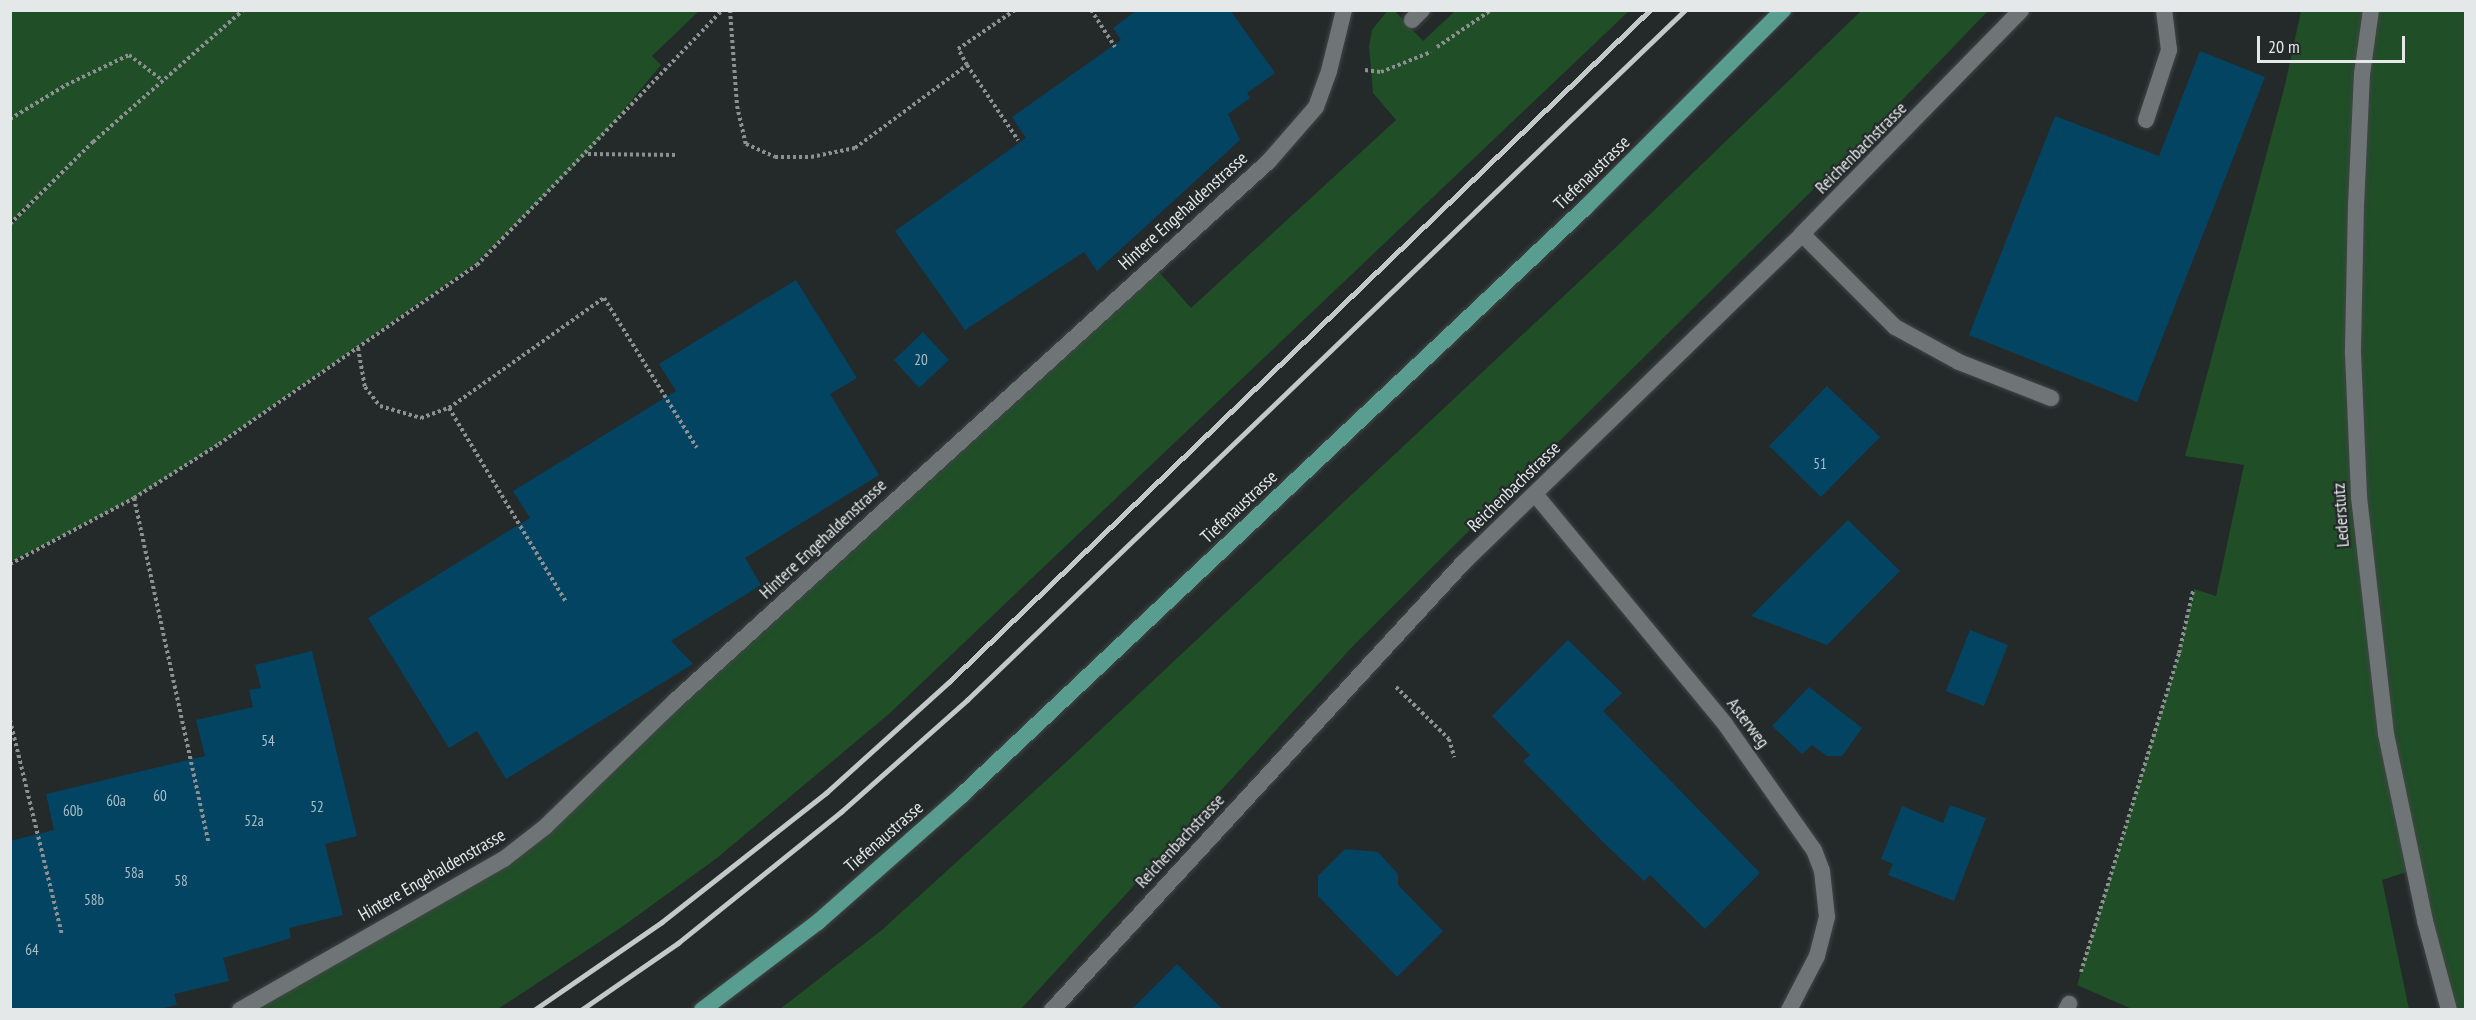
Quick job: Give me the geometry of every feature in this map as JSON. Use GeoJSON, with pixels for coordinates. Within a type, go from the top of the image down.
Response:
{"type":"FeatureCollection","features":[{"type":"Feature","properties":{"kind":"main road","name":"Tiefenaustrasse"},"geometry":{"type":"LineString","coordinates":[[702,1010],[818,922],[978,779],[1586,207],[1783,10]]}},
{"type":"Feature","properties":{"kind":"street","name":"Hintere Engehaldenstrasse"},"geometry":{"type":"LineString","coordinates":[[240,1010],[504,859],[545,827],[675,701],[1269,161],[1316,107],[1329,71],[1344,10]]}},
{"type":"Feature","properties":{"kind":"street","name":"Reichenbachstrasse"},"geometry":{"type":"LineString","coordinates":[[1052,1010],[1368,663],[1463,563],[1802,234],[2021,10]]}},
{"type":"Feature","properties":{"kind":"street"},"geometry":{"type":"LineString","coordinates":[[2146,120],[2169,51],[2164,10]]}},
{"type":"Feature","properties":{"kind":"street","name":"Lederstutz"},"geometry":{"type":"LineString","coordinates":[[2371,10],[2362,74],[2356,204],[2353,352],[2360,508],[2386,734],[2420,898],[2449,1010]]}},
{"type":"Feature","properties":{"kind":"street"},"geometry":{"type":"LineString","coordinates":[[1802,234],[1895,327],[1959,362],[2051,398]]}},
{"type":"Feature","properties":{"kind":"street","name":"Asterweg"},"geometry":{"type":"LineString","coordinates":[[1535,494],[1725,724],[1814,850],[1822,871],[1827,917],[1817,956],[1789,1010]]}},
{"type":"Feature","properties":{"kind":"path"},"geometry":{"type":"LineString","coordinates":[[10,224],[162,80],[243,10]]}},
{"type":"Feature","properties":{"kind":"path"},"geometry":{"type":"LineString","coordinates":[[10,564],[134,498],[477,266],[723,10]]}},
{"type":"Feature","properties":{"kind":"path"},"geometry":{"type":"LineString","coordinates":[[729,10],[737,106],[746,144],[776,157],[812,157],[855,148],[968,65]]}},
{"type":"Feature","properties":{"kind":"path"},"geometry":{"type":"LineString","coordinates":[[1015,10],[958,49],[1018,140]]}},
{"type":"Feature","properties":{"kind":"path"},"geometry":{"type":"LineString","coordinates":[[1091,10],[1115,47]]}},
{"type":"Feature","properties":{"kind":"path"},"geometry":{"type":"LineString","coordinates":[[10,118],[66,85],[129,55],[162,80]]}},
{"type":"Feature","properties":{"kind":"path"},"geometry":{"type":"LineString","coordinates":[[587,154],[678,155]]}},
{"type":"Feature","properties":{"kind":"path"},"geometry":{"type":"LineString","coordinates":[[358,348],[365,387],[380,406],[421,418],[449,408],[604,298],[697,448]]}},
{"type":"Feature","properties":{"kind":"path"},"geometry":{"type":"LineString","coordinates":[[449,408],[566,602]]}},
{"type":"Feature","properties":{"kind":"path"},"geometry":{"type":"LineString","coordinates":[[134,498],[209,844]]}},
{"type":"Feature","properties":{"kind":"path"},"geometry":{"type":"LineString","coordinates":[[2067,1007],[2179,653],[2193,591]]}},
{"type":"Feature","properties":{"kind":"path"},"geometry":{"type":"LineString","coordinates":[[1389,681],[1449,739],[1454,756]]}},
{"type":"Feature","properties":{"kind":"path"},"geometry":{"type":"LineString","coordinates":[[10,720],[62,935]]}},
{"type":"Feature","properties":{"kind":"green space"},"geometry":{"type":"Polygon","coordinates":[[[11,10],[699,11],[652,56],[661,65],[587,154],[475,264],[218,444],[134,498],[11,562],[11,225],[87,147],[11,222],[11,10]]]}},
{"type":"Feature","properties":{"kind":"green space"},"geometry":{"type":"Polygon","coordinates":[[[1387,11],[1395,11],[1423,41],[1455,11],[1629,11],[890,713],[717,858],[619,929],[498,1009],[242,1010],[505,860],[1153,265],[1191,308],[1396,120],[1373,93],[1369,46],[1372,30],[1387,11]]]}},
{"type":"Feature","properties":{"kind":"green space"},"geometry":{"type":"Polygon","coordinates":[[[1861,11],[1988,11],[1879,124],[1354,645],[1021,1009],[780,1009],[883,929],[1063,765],[1615,248],[1861,11]]]}},
{"type":"Feature","properties":{"kind":"green space"},"geometry":{"type":"Polygon","coordinates":[[[2301,11],[2465,11],[2465,1009],[2454,1009],[2413,870],[2382,880],[2409,1009],[2132,1009],[2077,985],[2179,653],[2194,589],[2216,596],[2244,465],[2185,456],[2285,85],[2301,11]]]}},
{"type":"Feature","properties":{"kind":"building"},"geometry":{"type":"Polygon","coordinates":[[[1137,10],[1230,10],[1275,73],[1247,93],[1250,98],[1228,114],[1240,140],[1097,271],[1084,252],[965,330],[895,231],[1026,138],[1012,117],[1121,40],[1113,28],[1137,10]]]}},
{"type":"Feature","properties":{"kind":"building"},"geometry":{"type":"Polygon","coordinates":[[[2200,51],[2265,77],[2137,402],[1969,335],[2055,116],[2159,156],[2200,51]]]}},
{"type":"Feature","properties":{"kind":"building"},"geometry":{"type":"Polygon","coordinates":[[[796,280],[857,378],[830,394],[879,475],[745,558],[761,585],[671,641],[693,664],[506,779],[477,731],[449,748],[368,618],[530,518],[513,491],[676,391],[659,364],[796,280]]]}},
{"type":"Feature","properties":{"kind":"building"},"geometry":{"type":"Polygon","coordinates":[[[923,332],[949,360],[919,388],[894,360],[923,332]]]}},
{"type":"Feature","properties":{"kind":"building"},"geometry":{"type":"Polygon","coordinates":[[[1827,386],[1880,437],[1821,497],[1769,446],[1827,386]]]}},
{"type":"Feature","properties":{"kind":"building"},"geometry":{"type":"Polygon","coordinates":[[[1848,520],[1900,571],[1827,645],[1751,616],[1848,520]]]}},
{"type":"Feature","properties":{"kind":"building"},"geometry":{"type":"Polygon","coordinates":[[[1970,630],[2008,645],[1984,706],[1946,691],[1970,630]]]}},
{"type":"Feature","properties":{"kind":"building"},"geometry":{"type":"Polygon","coordinates":[[[1568,640],[1622,693],[1603,711],[1760,873],[1705,929],[1650,875],[1644,881],[1603,842],[1523,761],[1530,755],[1492,716],[1568,640]]]}},
{"type":"Feature","properties":{"kind":"building"},"geometry":{"type":"Polygon","coordinates":[[[312,651],[357,836],[325,844],[343,915],[289,928],[291,938],[223,958],[229,981],[174,994],[177,1005],[155,1010],[10,1010],[10,841],[54,830],[46,794],[205,756],[196,720],[253,707],[249,690],[261,688],[255,665],[312,651]]]}},
{"type":"Feature","properties":{"kind":"building"},"geometry":{"type":"Polygon","coordinates":[[[1809,687],[1862,728],[1842,756],[1827,756],[1812,745],[1802,754],[1772,726],[1809,687]]]}},
{"type":"Feature","properties":{"kind":"building"},"geometry":{"type":"Polygon","coordinates":[[[1950,805],[1986,818],[1954,901],[1888,875],[1893,864],[1881,859],[1902,806],[1943,823],[1950,805]]]}},
{"type":"Feature","properties":{"kind":"building"},"geometry":{"type":"Polygon","coordinates":[[[1345,849],[1378,852],[1398,874],[1398,885],[1443,931],[1397,977],[1318,896],[1318,876],[1345,849]]]}},
{"type":"Feature","properties":{"kind":"building"},"geometry":{"type":"Polygon","coordinates":[[[1177,964],[1223,1010],[1131,1010],[1177,964]]]}},
{"type":"Feature","properties":{"kind":"railway"},"geometry":{"type":"LineString","coordinates":[[534,1010],[662,922],[826,793],[949,682],[1650,10]]}},
{"type":"Feature","properties":{"kind":"railway"},"geometry":{"type":"LineString","coordinates":[[581,1010],[678,943],[841,812],[967,700],[1685,10]]}}]}
